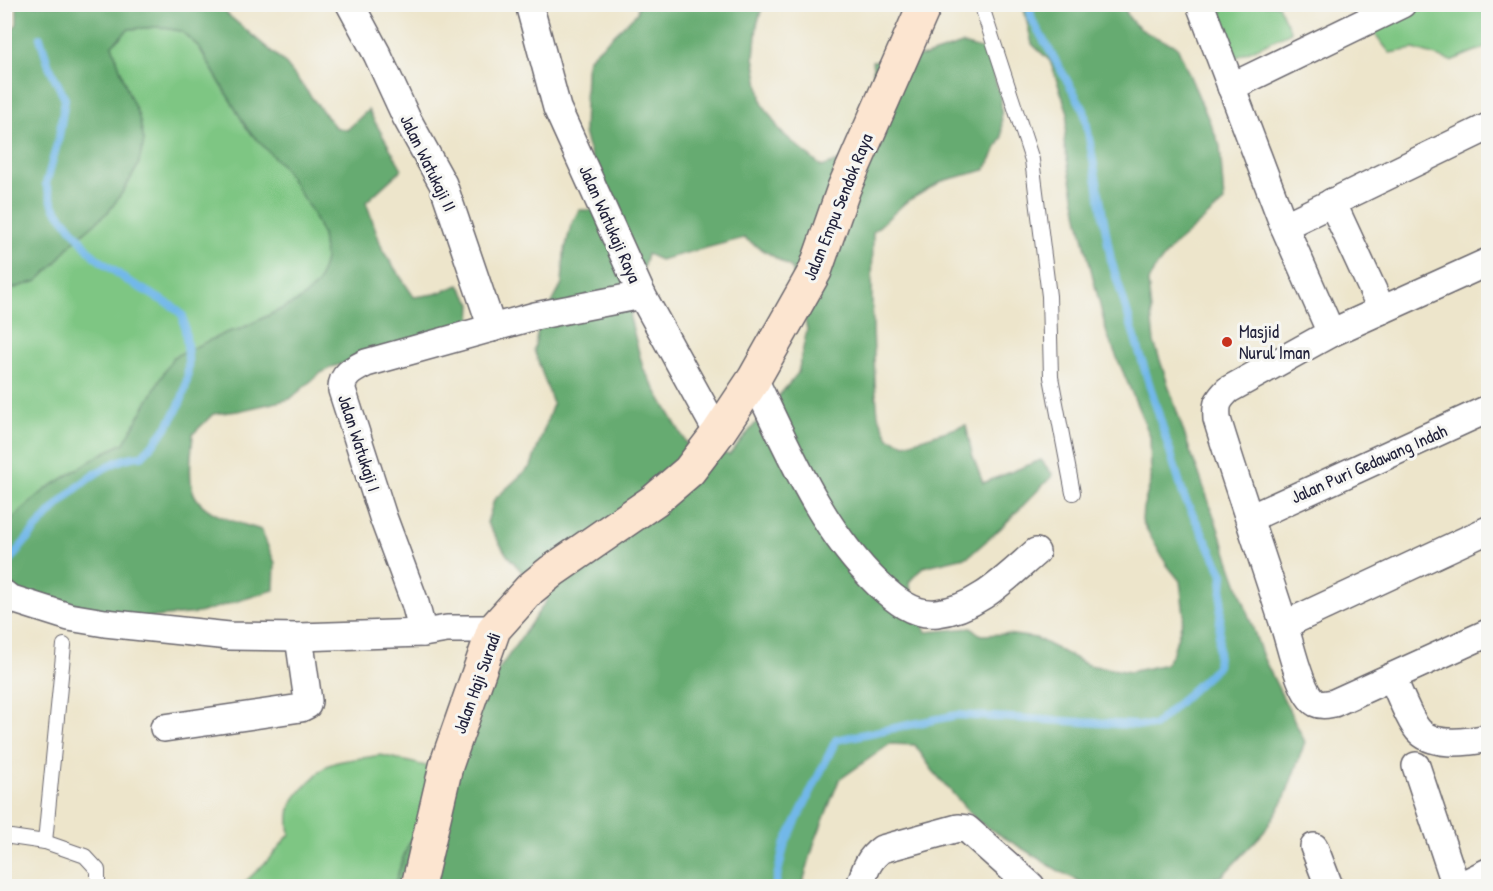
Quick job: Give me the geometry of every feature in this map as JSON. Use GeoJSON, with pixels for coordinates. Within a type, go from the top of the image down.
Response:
{"type":"FeatureCollection","features":[{"type":"Feature","properties":{"kind":"street","name":"Jalan Watukaji II"},"geometry":{"type":"LineString","coordinates":[[350,4],[442,184],[492,328]]}},
{"type":"Feature","properties":{"kind":"street","name":"Jalan Watukaji Raya"},"geometry":{"type":"LineString","coordinates":[[529,4],[557,108],[642,295],[718,433]]}},
{"type":"Feature","properties":{"kind":"street","name":"Jalan Empu Sendok Raya"},"geometry":{"type":"LineString","coordinates":[[718,433],[754,379],[815,272],[844,188],[925,4]]}},
{"type":"Feature","properties":{"kind":"street"},"geometry":{"type":"LineString","coordinates":[[1200,4],[1284,226],[1331,333]]}},
{"type":"Feature","properties":{"kind":"street"},"geometry":{"type":"LineString","coordinates":[[1231,87],[1402,4]]}},
{"type":"Feature","properties":{"kind":"street"},"geometry":{"type":"LineString","coordinates":[[1284,226],[1488,127]]}},
{"type":"Feature","properties":{"kind":"street"},"geometry":{"type":"LineString","coordinates":[[1332,202],[1382,310]]}},
{"type":"Feature","properties":{"kind":"street"},"geometry":{"type":"LineString","coordinates":[[1488,262],[1331,333],[1228,390],[1218,400],[1217,419],[1237,487],[1250,518],[1304,689],[1313,702],[1321,705],[1334,703],[1488,633]]}},
{"type":"Feature","properties":{"kind":"street","name":"Jalan Watukaji I"},"geometry":{"type":"LineString","coordinates":[[423,633],[341,383],[349,372],[366,363],[535,316],[642,295]]}},
{"type":"Feature","properties":{"kind":"street"},"geometry":{"type":"LineString","coordinates":[[754,379],[799,472],[837,538],[861,567],[904,605],[920,612],[937,613],[963,607],[988,593],[1036,552]]}},
{"type":"Feature","properties":{"kind":"street","name":"Jalan Puri Gedawang Indah"},"geometry":{"type":"LineString","coordinates":[[1250,518],[1488,409]]}},
{"type":"Feature","properties":{"kind":"street","name":"Jalan Haji Suradi"},"geometry":{"type":"LineString","coordinates":[[418,886],[446,766],[494,629],[530,589],[552,571],[655,500],[689,471],[718,433]]}},
{"type":"Feature","properties":{"kind":"street"},"geometry":{"type":"LineString","coordinates":[[1284,625],[1488,530]]}},
{"type":"Feature","properties":{"kind":"street"},"geometry":{"type":"LineString","coordinates":[[7,596],[69,617],[229,636],[299,637],[423,633],[447,629],[494,629]]}},
{"type":"Feature","properties":{"kind":"street"},"geometry":{"type":"LineString","coordinates":[[164,728],[301,708],[307,705],[299,637]]}},
{"type":"Feature","properties":{"kind":"street"},"geometry":{"type":"LineString","coordinates":[[1392,677],[1418,730],[1427,737],[1444,741],[1472,741],[1488,738]]}},
{"type":"Feature","properties":{"kind":"street"},"geometry":{"type":"LineString","coordinates":[[1416,766],[1458,886],[1488,872]]}},
{"type":"Feature","properties":{"kind":"street"},"geometry":{"type":"LineString","coordinates":[[860,886],[867,864],[882,849],[958,828],[967,829],[1031,886]]}},
{"type":"Feature","properties":{"kind":"street"},"geometry":{"type":"LineString","coordinates":[[1314,847],[1329,886]]}},
{"type":"Feature","properties":{"kind":"lane"},"geometry":{"type":"LineString","coordinates":[[981,4],[1032,160],[1050,296],[1051,377],[1073,493]]}},
{"type":"Feature","properties":{"kind":"lane"},"geometry":{"type":"LineString","coordinates":[[45,842],[64,645]]}},
{"type":"Feature","properties":{"kind":"lane"},"geometry":{"type":"LineString","coordinates":[[4,836],[45,842],[85,856],[98,870],[98,886]]}},
{"type":"Feature","properties":{"kind":"green space"},"geometry":{"type":"Polygon","coordinates":[[[17,5],[223,5],[227,14],[284,62],[335,127],[347,130],[368,110],[402,169],[366,202],[383,251],[414,297],[435,294],[459,285],[472,304],[471,324],[332,367],[319,374],[290,399],[238,411],[213,414],[193,434],[190,474],[195,497],[210,511],[220,516],[261,530],[275,563],[274,590],[199,613],[134,619],[75,607],[31,593],[5,619],[5,525],[46,489],[100,455],[124,443],[173,357],[228,332],[241,329],[300,300],[318,284],[325,260],[322,234],[311,210],[283,167],[248,130],[199,47],[181,31],[157,27],[129,29],[112,45],[139,117],[144,141],[138,166],[109,211],[72,243],[37,281],[5,291],[5,36],[17,24],[17,5]]]}},
{"type":"Feature","properties":{"kind":"green space"},"geometry":{"type":"Polygon","coordinates":[[[638,5],[763,5],[757,25],[754,57],[762,103],[781,132],[822,167],[882,145],[872,61],[926,56],[962,44],[986,50],[1001,99],[1002,138],[985,170],[942,181],[906,202],[873,232],[872,298],[878,415],[889,438],[905,444],[966,425],[972,454],[983,483],[1041,460],[1053,475],[1001,528],[969,556],[923,567],[909,582],[915,607],[926,632],[971,628],[981,635],[1006,634],[1036,638],[1088,665],[1130,672],[1166,664],[1173,652],[1184,615],[1180,581],[1167,565],[1142,521],[1143,508],[1151,481],[1150,436],[1107,334],[1079,221],[1064,143],[1068,113],[1050,61],[1032,44],[1023,5],[1124,5],[1131,21],[1137,27],[1177,46],[1220,146],[1224,202],[1172,247],[1154,270],[1148,282],[1154,342],[1263,657],[1305,742],[1284,800],[1264,832],[1222,876],[1185,886],[1089,886],[1059,871],[977,821],[933,771],[915,745],[890,744],[839,780],[814,844],[802,886],[394,886],[424,809],[493,678],[547,600],[507,555],[487,523],[494,500],[531,466],[553,404],[534,350],[538,330],[562,284],[564,254],[571,225],[579,210],[618,210],[595,167],[584,132],[586,70],[588,59],[637,13],[638,5]],[[744,238],[660,260],[647,254],[630,318],[643,368],[687,444],[729,455],[798,373],[807,329],[792,268],[744,238]]]}},
{"type":"Feature","properties":{"kind":"green space"},"geometry":{"type":"Polygon","coordinates":[[[1211,5],[1278,5],[1291,32],[1235,58],[1211,5]]]}},
{"type":"Feature","properties":{"kind":"green space"},"geometry":{"type":"Polygon","coordinates":[[[1425,5],[1488,5],[1488,46],[1451,61],[1414,49],[1390,53],[1373,32],[1425,5]]]}},
{"type":"Feature","properties":{"kind":"green space"},"geometry":{"type":"Polygon","coordinates":[[[157,27],[181,31],[199,47],[248,130],[284,167],[311,210],[322,234],[325,260],[318,284],[300,300],[240,329],[228,332],[173,357],[124,443],[100,455],[46,489],[5,525],[5,291],[37,281],[72,243],[109,211],[138,166],[144,141],[139,117],[112,45],[129,29],[157,27]]]}},
{"type":"Feature","properties":{"kind":"green space"},"geometry":{"type":"Polygon","coordinates":[[[381,755],[430,767],[424,809],[394,886],[241,886],[268,860],[290,834],[289,817],[292,804],[299,792],[319,772],[334,763],[381,755]]]}},
{"type":"Feature","properties":{"kind":"waterway"},"geometry":{"type":"LineString","coordinates":[[775,886],[784,846],[836,740],[957,715],[1154,726],[1217,667],[1223,574],[1184,497],[1111,260],[1084,110],[1032,20],[1029,4]]}},
{"type":"Feature","properties":{"kind":"waterway"},"geometry":{"type":"LineString","coordinates":[[4,569],[47,516],[84,482],[123,460],[142,456],[151,447],[167,427],[180,404],[188,367],[183,316],[174,307],[128,281],[94,256],[54,207],[46,184],[59,137],[65,99],[49,66],[40,38]]}},
{"type":"Feature","properties":{"kind":"place","name":"Masjid Nurul Iman"},"geometry":{"type":"Point","coordinates":[1227,342]}}]}
